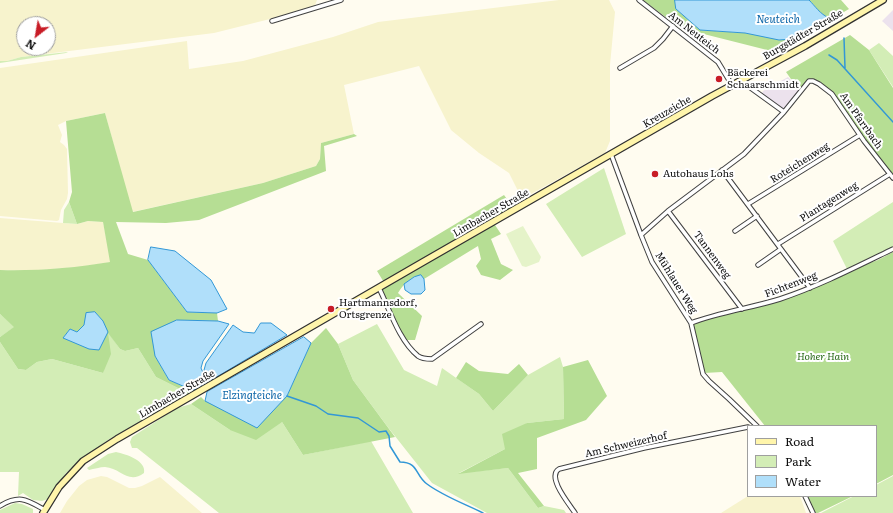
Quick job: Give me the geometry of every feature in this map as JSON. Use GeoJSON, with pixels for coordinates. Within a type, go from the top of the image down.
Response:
{"type":"FeatureCollection","features":[{"type":"Feature","properties":{"kind":"main road","name":"Burgstädter Straße"},"geometry":{"type":"LineString","coordinates":[[732,85],[805,46],[883,0]]}},
{"type":"Feature","properties":{"kind":"main road","name":"Kreuzeiche"},"geometry":{"type":"LineString","coordinates":[[611,154],[732,85]]}},
{"type":"Feature","properties":{"kind":"main road","name":"Limbacher Straße"},"geometry":{"type":"LineString","coordinates":[[44,512],[59,487],[83,461],[611,154]]}},
{"type":"Feature","properties":{"kind":"street"},"geometry":{"type":"LineString","coordinates":[[272,21],[341,0]]}},
{"type":"Feature","properties":{"kind":"street","name":"Am Neuteich"},"geometry":{"type":"LineString","coordinates":[[639,0],[718,62],[732,85]]}},
{"type":"Feature","properties":{"kind":"street"},"geometry":{"type":"LineString","coordinates":[[620,68],[654,48],[673,26]]}},
{"type":"Feature","properties":{"kind":"street"},"geometry":{"type":"LineString","coordinates":[[641,235],[668,211],[744,154],[784,112],[748,86],[743,79]]}},
{"type":"Feature","properties":{"kind":"street","name":"Am Pfarrbach"},"geometry":{"type":"LineString","coordinates":[[784,112],[810,81],[813,80],[832,94],[860,135],[893,178]]}},
{"type":"Feature","properties":{"kind":"street","name":"Roteichenweg"},"geometry":{"type":"LineString","coordinates":[[748,204],[860,135]]}},
{"type":"Feature","properties":{"kind":"street","name":"Mühlauer Weg"},"geometry":{"type":"LineString","coordinates":[[611,154],[641,235],[658,273],[691,323],[703,374],[708,381],[729,399],[755,425]]}},
{"type":"Feature","properties":{"kind":"street"},"geometry":{"type":"LineString","coordinates":[[722,170],[810,288]]}},
{"type":"Feature","properties":{"kind":"street","name":"Plantagenweg"},"geometry":{"type":"LineString","coordinates":[[778,244],[890,174]]}},
{"type":"Feature","properties":{"kind":"street","name":"Tannenweg"},"geometry":{"type":"LineString","coordinates":[[668,211],[742,309]]}},
{"type":"Feature","properties":{"kind":"street"},"geometry":{"type":"LineString","coordinates":[[735,232],[757,216]]}},
{"type":"Feature","properties":{"kind":"street"},"geometry":{"type":"LineString","coordinates":[[758,265],[781,249]]}},
{"type":"Feature","properties":{"kind":"street","name":"Fichtenweg"},"geometry":{"type":"LineString","coordinates":[[691,323],[704,318],[779,299],[810,288],[893,249]]}},
{"type":"Feature","properties":{"kind":"street"},"geometry":{"type":"LineString","coordinates":[[379,288],[404,340],[418,356],[425,359],[432,359],[481,324]]}},
{"type":"Feature","properties":{"kind":"street","name":"Am Schweizerhof"},"geometry":{"type":"LineString","coordinates":[[575,513],[557,485],[554,475],[559,469],[644,448],[747,427]]}},
{"type":"Feature","properties":{"kind":"street"},"geometry":{"type":"LineString","coordinates":[[805,497],[813,513]]}},
{"type":"Feature","properties":{"kind":"street","name":"Limbacher Straße"},"geometry":{"type":"LineString","coordinates":[[0,506],[14,499],[21,499],[34,504],[44,512]]}},
{"type":"Feature","properties":{"kind":"shaded area"},"geometry":{"type":"Polygon","coordinates":[[[0,0],[317,0],[314,8],[214,33],[56,53],[56,16],[16,16],[16,56],[29,56],[0,61],[0,0]]]}},
{"type":"Feature","properties":{"kind":"shaded area"},"geometry":{"type":"Polygon","coordinates":[[[559,0],[609,0],[615,12],[610,65],[610,141],[605,153],[522,199],[509,173],[479,153],[451,130],[419,66],[344,85],[354,134],[321,143],[320,159],[316,166],[263,183],[132,212],[105,113],[66,121],[58,125],[62,135],[60,142],[67,149],[68,193],[67,199],[61,210],[59,220],[0,216],[0,68],[187,41],[189,69],[243,61],[333,37],[378,22],[559,0]]]}},
{"type":"Feature","properties":{"kind":"shaded area"},"geometry":{"type":"Polygon","coordinates":[[[893,10],[893,31],[882,21],[893,10]]]}},
{"type":"Feature","properties":{"kind":"shaded area"},"geometry":{"type":"Polygon","coordinates":[[[788,77],[801,91],[784,112],[761,95],[763,91],[788,77]]]}},
{"type":"Feature","properties":{"kind":"shaded area"},"geometry":{"type":"Polygon","coordinates":[[[0,218],[77,224],[88,221],[103,222],[111,262],[80,267],[25,271],[0,270],[0,218]]]}},
{"type":"Feature","properties":{"kind":"shaded area"},"geometry":{"type":"Polygon","coordinates":[[[101,476],[107,477],[129,488],[142,486],[160,477],[202,513],[60,513],[79,486],[87,480],[101,476]]]}},
{"type":"Feature","properties":{"kind":"shaded area"},"geometry":{"type":"Polygon","coordinates":[[[747,497],[800,497],[806,513],[721,513],[747,497]]]}},
{"type":"Feature","properties":{"kind":"green space"},"geometry":{"type":"Polygon","coordinates":[[[643,0],[675,0],[676,9],[700,30],[745,33],[792,39],[828,18],[809,0],[841,0],[849,9],[775,52],[680,28],[643,0]]]}},
{"type":"Feature","properties":{"kind":"green space"},"geometry":{"type":"Polygon","coordinates":[[[850,35],[869,50],[893,88],[893,177],[832,94],[819,84],[809,81],[798,89],[786,72],[850,35]]]}},
{"type":"Feature","properties":{"kind":"green space"},"geometry":{"type":"Polygon","coordinates":[[[879,43],[893,56],[893,87],[869,50],[879,43]]]}},
{"type":"Feature","properties":{"kind":"green space"},"geometry":{"type":"Polygon","coordinates":[[[68,52],[56,55],[56,53],[68,52]]]}},
{"type":"Feature","properties":{"kind":"green space"},"geometry":{"type":"Polygon","coordinates":[[[46,56],[0,63],[0,61],[7,61],[21,57],[46,56]]]}},
{"type":"Feature","properties":{"kind":"green space"},"geometry":{"type":"Polygon","coordinates":[[[105,113],[133,212],[263,183],[316,166],[320,159],[321,143],[354,134],[357,136],[324,146],[326,171],[199,220],[166,223],[116,222],[128,254],[148,260],[187,312],[217,313],[218,321],[177,320],[155,356],[169,380],[192,390],[188,393],[156,377],[138,348],[125,351],[120,349],[108,333],[111,354],[103,373],[52,359],[37,362],[26,370],[18,369],[0,342],[0,337],[14,327],[0,314],[0,270],[55,269],[110,262],[103,222],[88,221],[77,224],[69,202],[72,192],[66,121],[105,113]],[[95,312],[87,313],[84,325],[77,332],[70,329],[63,338],[103,321],[95,312]]]}},
{"type":"Feature","properties":{"kind":"green space"},"geometry":{"type":"Polygon","coordinates":[[[604,168],[626,234],[582,257],[546,204],[604,168]]]}},
{"type":"Feature","properties":{"kind":"green space"},"geometry":{"type":"Polygon","coordinates":[[[504,195],[515,210],[493,222],[501,234],[491,239],[501,264],[513,270],[500,280],[481,275],[476,266],[481,259],[478,246],[424,279],[421,276],[410,280],[398,293],[422,316],[415,340],[404,340],[379,288],[385,284],[377,271],[504,195]]]}},
{"type":"Feature","properties":{"kind":"green space"},"geometry":{"type":"Polygon","coordinates":[[[69,202],[77,224],[63,223],[64,210],[69,202]]]}},
{"type":"Feature","properties":{"kind":"green space"},"geometry":{"type":"Polygon","coordinates":[[[893,202],[893,248],[847,269],[833,241],[893,202]]]}},
{"type":"Feature","properties":{"kind":"green space"},"geometry":{"type":"Polygon","coordinates":[[[523,226],[541,257],[539,262],[526,267],[522,266],[506,234],[523,226]]]}},
{"type":"Feature","properties":{"kind":"green space","name":"Hoher Hain"},"geometry":{"type":"Polygon","coordinates":[[[893,252],[893,475],[877,483],[877,425],[764,425],[722,372],[704,373],[691,323],[779,299],[846,271],[878,260],[893,252]]]}},
{"type":"Feature","properties":{"kind":"green space"},"geometry":{"type":"Polygon","coordinates":[[[0,314],[15,327],[0,337],[0,314]]]}},
{"type":"Feature","properties":{"kind":"green space"},"geometry":{"type":"Polygon","coordinates":[[[377,324],[404,370],[437,386],[442,368],[479,394],[493,411],[528,375],[560,357],[563,367],[564,419],[527,423],[505,449],[459,473],[508,468],[538,508],[544,506],[564,510],[566,513],[487,513],[432,483],[353,380],[338,344],[377,324]]]}},
{"type":"Feature","properties":{"kind":"green space"},"geometry":{"type":"Polygon","coordinates":[[[326,328],[338,344],[353,380],[395,437],[303,455],[282,422],[256,440],[230,430],[191,404],[201,397],[205,401],[287,396],[311,343],[326,328]]]}},
{"type":"Feature","properties":{"kind":"green space"},"geometry":{"type":"Polygon","coordinates":[[[108,332],[120,349],[125,351],[138,348],[156,377],[188,393],[192,390],[196,390],[108,440],[66,473],[48,499],[42,501],[33,500],[23,493],[18,496],[19,472],[0,472],[0,342],[18,369],[26,370],[37,362],[52,359],[103,373],[108,332]]]}},
{"type":"Feature","properties":{"kind":"green space"},"geometry":{"type":"Polygon","coordinates":[[[588,360],[607,396],[586,420],[537,438],[537,469],[518,473],[544,506],[538,508],[508,468],[458,474],[505,449],[502,434],[527,423],[564,419],[563,367],[588,360]]]}},
{"type":"Feature","properties":{"kind":"green space"},"geometry":{"type":"Polygon","coordinates":[[[466,362],[479,371],[508,374],[519,364],[528,375],[493,411],[479,394],[456,378],[466,362]]]}},
{"type":"Feature","properties":{"kind":"green space"},"geometry":{"type":"Polygon","coordinates":[[[191,404],[230,430],[282,422],[303,455],[371,441],[413,513],[219,513],[137,448],[132,448],[130,442],[132,437],[177,408],[191,404]]]}},
{"type":"Feature","properties":{"kind":"green space"},"geometry":{"type":"Polygon","coordinates":[[[116,452],[130,456],[139,462],[144,469],[144,473],[138,476],[129,477],[111,468],[103,467],[89,470],[87,468],[108,454],[116,452]]]}},
{"type":"Feature","properties":{"kind":"green space"},"geometry":{"type":"Polygon","coordinates":[[[893,476],[893,513],[821,513],[852,497],[877,497],[877,484],[893,476]]]}},
{"type":"Feature","properties":{"kind":"green space"},"geometry":{"type":"Polygon","coordinates":[[[806,497],[851,497],[818,513],[816,513],[806,497]]]}},
{"type":"Feature","properties":{"kind":"green space"},"geometry":{"type":"Polygon","coordinates":[[[15,503],[22,504],[33,509],[33,513],[0,513],[0,510],[15,503]]]}},
{"type":"Feature","properties":{"kind":"water","name":"Neuteich"},"geometry":{"type":"Polygon","coordinates":[[[675,0],[809,0],[820,12],[829,18],[792,39],[779,40],[745,33],[700,30],[676,9],[675,0]]]}},
{"type":"Feature","properties":{"kind":"water"},"geometry":{"type":"Polygon","coordinates":[[[151,247],[175,251],[211,280],[227,309],[217,313],[187,312],[148,260],[151,247]]]}},
{"type":"Feature","properties":{"kind":"water"},"geometry":{"type":"Polygon","coordinates":[[[421,275],[424,279],[425,290],[421,294],[411,294],[405,290],[404,284],[414,277],[421,275]]]}},
{"type":"Feature","properties":{"kind":"water"},"geometry":{"type":"Polygon","coordinates":[[[95,312],[103,321],[108,332],[99,350],[89,349],[63,338],[70,329],[77,332],[84,325],[86,313],[95,312]]]}},
{"type":"Feature","properties":{"kind":"water","name":"Elzingteiche"},"geometry":{"type":"Polygon","coordinates":[[[177,320],[218,321],[229,324],[203,361],[201,368],[207,382],[195,390],[169,380],[155,356],[151,332],[177,320]]]}},
{"type":"Feature","properties":{"kind":"water","name":"Elzingteiche"},"geometry":{"type":"Polygon","coordinates":[[[261,323],[271,323],[287,335],[210,381],[204,370],[206,363],[233,325],[243,332],[254,333],[261,323]]]}},
{"type":"Feature","properties":{"kind":"water","name":"Elzingteiche"},"geometry":{"type":"Polygon","coordinates":[[[304,337],[311,343],[287,396],[257,428],[205,401],[207,392],[304,337]]]}},
{"type":"Feature","properties":{"kind":"waterway"},"geometry":{"type":"LineString","coordinates":[[844,38],[845,68]]}},
{"type":"Feature","properties":{"kind":"waterway"},"geometry":{"type":"LineString","coordinates":[[829,55],[837,60],[893,122]]}},
{"type":"Feature","properties":{"kind":"waterway"},"geometry":{"type":"LineString","coordinates":[[287,396],[316,406],[328,414],[358,418],[379,432],[386,431],[389,436],[390,446],[400,462],[411,464],[423,481],[433,488],[483,513]]}},
{"type":"Feature","properties":{"kind":"place","name":"Bäckerei Schaarschmidt"},"geometry":{"type":"Point","coordinates":[719,79]}},
{"type":"Feature","properties":{"kind":"place","name":"Autohaus Lohs"},"geometry":{"type":"Point","coordinates":[655,174]}},
{"type":"Feature","properties":{"kind":"place","name":"Hartmannsdorf, Ortsgrenze"},"geometry":{"type":"Point","coordinates":[331,309]}}]}
